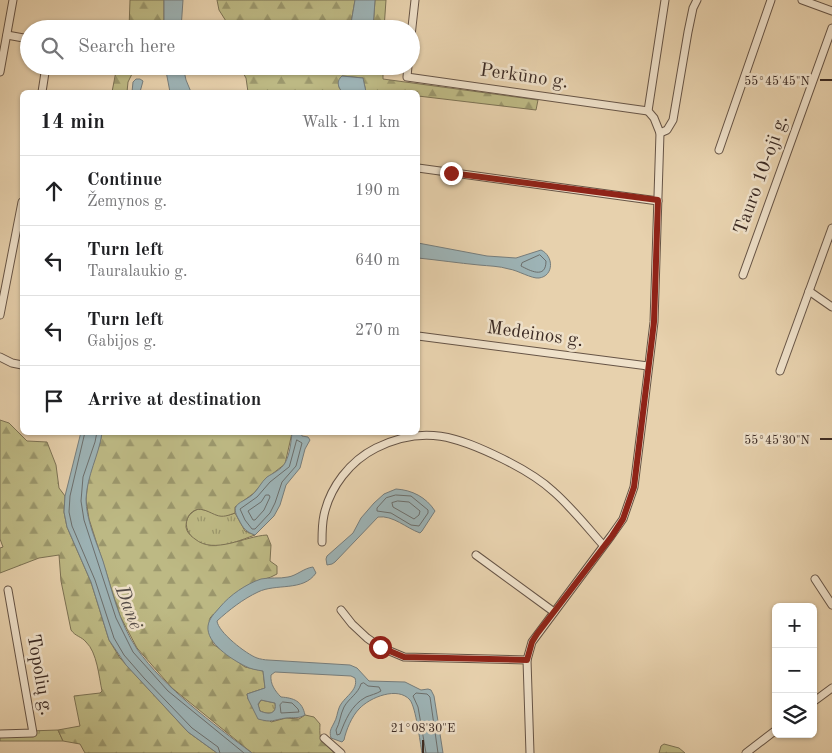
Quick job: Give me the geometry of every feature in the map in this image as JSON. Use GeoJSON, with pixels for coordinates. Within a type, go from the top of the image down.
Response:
{"type":"FeatureCollection","features":[{"type":"Feature","properties":{"kind":"street"},"geometry":{"type":"LineString","coordinates":[[0,72],[13,0]]}},
{"type":"Feature","properties":{"kind":"street"},"geometry":{"type":"LineString","coordinates":[[413,20],[415,0]]}},
{"type":"Feature","properties":{"kind":"street"},"geometry":{"type":"LineString","coordinates":[[530,753],[527,660],[532,642],[623,519],[634,487],[656,302],[660,133],[654,118],[648,111],[665,0]]}},
{"type":"Feature","properties":{"kind":"street"},"geometry":{"type":"LineString","coordinates":[[660,133],[667,130],[673,120],[688,32],[693,8],[697,0]]}},
{"type":"Feature","properties":{"kind":"street"},"geometry":{"type":"LineString","coordinates":[[719,150],[771,0]]}},
{"type":"Feature","properties":{"kind":"street"},"geometry":{"type":"LineString","coordinates":[[802,0],[832,11]]}},
{"type":"Feature","properties":{"kind":"street","name":"Tauro 10-oji g."},"geometry":{"type":"LineString","coordinates":[[744,275],[832,28]]}},
{"type":"Feature","properties":{"kind":"street"},"geometry":{"type":"LineString","coordinates":[[7,35],[20,38]]}},
{"type":"Feature","properties":{"kind":"street"},"geometry":{"type":"LineString","coordinates":[[42,90],[45,75]]}},
{"type":"Feature","properties":{"kind":"street","name":"Perkūno g."},"geometry":{"type":"LineString","coordinates":[[407,75],[407,77],[648,111]]}},
{"type":"Feature","properties":{"kind":"street"},"geometry":{"type":"LineString","coordinates":[[420,168],[658,200]]}},
{"type":"Feature","properties":{"kind":"street"},"geometry":{"type":"LineString","coordinates":[[0,315],[20,212]]}},
{"type":"Feature","properties":{"kind":"street"},"geometry":{"type":"LineString","coordinates":[[780,370],[832,228]]}},
{"type":"Feature","properties":{"kind":"street"},"geometry":{"type":"LineString","coordinates":[[809,291],[832,307]]}},
{"type":"Feature","properties":{"kind":"street","name":"Medeinos g."},"geometry":{"type":"LineString","coordinates":[[420,336],[648,366]]}},
{"type":"Feature","properties":{"kind":"street"},"geometry":{"type":"LineString","coordinates":[[0,357],[20,365]]}},
{"type":"Feature","properties":{"kind":"street"},"geometry":{"type":"LineString","coordinates":[[322,542],[326,510],[341,476],[368,452],[409,435],[420,435],[454,438],[468,442],[525,470],[554,491],[603,546]]}},
{"type":"Feature","properties":{"kind":"street"},"geometry":{"type":"LineString","coordinates":[[476,555],[554,612]]}},
{"type":"Feature","properties":{"kind":"street"},"geometry":{"type":"LineString","coordinates":[[815,579],[832,604]]}},
{"type":"Feature","properties":{"kind":"street","name":"Topolių g."},"geometry":{"type":"LineString","coordinates":[[0,734],[33,733],[8,590]]}},
{"type":"Feature","properties":{"kind":"street"},"geometry":{"type":"LineString","coordinates":[[341,610],[367,638],[380,647],[404,657],[527,660]]}},
{"type":"Feature","properties":{"kind":"street"},"geometry":{"type":"LineString","coordinates":[[817,699],[832,688]]}},
{"type":"Feature","properties":{"kind":"street"},"geometry":{"type":"LineString","coordinates":[[746,753],[772,733]]}},
{"type":"Feature","properties":{"kind":"street"},"geometry":{"type":"LineString","coordinates":[[324,738],[341,753]]}},
{"type":"Feature","properties":{"kind":"green space"},"geometry":{"type":"Polygon","coordinates":[[[130,0],[164,0],[164,20],[129,20],[130,0]]]}},
{"type":"Feature","properties":{"kind":"green space"},"geometry":{"type":"Polygon","coordinates":[[[217,0],[355,0],[352,20],[225,20],[219,10],[217,0]]]}},
{"type":"Feature","properties":{"kind":"green space"},"geometry":{"type":"Polygon","coordinates":[[[375,0],[386,0],[385,20],[374,20],[375,0]]]}},
{"type":"Feature","properties":{"kind":"green space"},"geometry":{"type":"Polygon","coordinates":[[[115,75],[132,75],[127,90],[112,90],[115,75]]]}},
{"type":"Feature","properties":{"kind":"green space"},"geometry":{"type":"Polygon","coordinates":[[[244,75],[383,75],[383,79],[538,100],[536,110],[420,96],[420,90],[366,90],[363,78],[342,76],[339,87],[341,90],[248,90],[244,75]]]}},
{"type":"Feature","properties":{"kind":"green space"},"geometry":{"type":"Polygon","coordinates":[[[0,420],[9,423],[27,441],[47,442],[56,465],[59,488],[65,496],[64,512],[67,527],[91,582],[109,640],[120,658],[188,732],[217,753],[85,753],[80,744],[63,741],[58,730],[80,726],[74,696],[100,693],[102,691],[95,658],[90,646],[71,630],[61,581],[59,555],[39,558],[0,573],[0,548],[3,547],[0,539],[0,420]]]}},
{"type":"Feature","properties":{"kind":"green space"},"geometry":{"type":"Polygon","coordinates":[[[102,435],[292,435],[285,464],[267,478],[254,493],[235,507],[235,513],[221,516],[197,510],[189,516],[186,527],[188,533],[195,539],[211,545],[220,545],[267,535],[271,545],[270,561],[277,566],[277,574],[239,591],[210,618],[213,644],[245,667],[263,671],[265,688],[247,694],[248,699],[271,722],[286,718],[299,719],[305,715],[314,717],[320,724],[322,741],[334,753],[252,753],[172,688],[137,648],[120,616],[89,519],[86,500],[88,479],[102,435]]]}},
{"type":"Feature","properties":{"kind":"green space"},"geometry":{"type":"Polygon","coordinates":[[[198,509],[220,515],[235,513],[245,531],[255,535],[233,543],[209,546],[202,544],[191,536],[186,525],[191,513],[198,509]]]}},
{"type":"Feature","properties":{"kind":"green space"},"geometry":{"type":"Polygon","coordinates":[[[261,700],[275,703],[275,709],[272,713],[260,711],[258,705],[261,700]]]}},
{"type":"Feature","properties":{"kind":"green space"},"geometry":{"type":"Polygon","coordinates":[[[58,730],[63,741],[0,741],[0,732],[58,730]]]}},
{"type":"Feature","properties":{"kind":"green space"},"geometry":{"type":"Polygon","coordinates":[[[664,744],[679,748],[685,753],[659,753],[661,746],[664,744]]]}},
{"type":"Feature","properties":{"kind":"water"},"geometry":{"type":"Polygon","coordinates":[[[164,0],[183,0],[182,20],[164,20],[164,0]]]}},
{"type":"Feature","properties":{"kind":"water"},"geometry":{"type":"Polygon","coordinates":[[[355,0],[375,0],[374,20],[352,20],[355,0]]]}},
{"type":"Feature","properties":{"kind":"water"},"geometry":{"type":"Polygon","coordinates":[[[167,75],[185,75],[190,90],[170,90],[167,75]]]}},
{"type":"Feature","properties":{"kind":"water"},"geometry":{"type":"Polygon","coordinates":[[[342,76],[363,78],[366,90],[340,90],[338,84],[342,76]]]}},
{"type":"Feature","properties":{"kind":"water"},"geometry":{"type":"Polygon","coordinates":[[[136,79],[143,81],[141,90],[132,90],[133,82],[136,79]]]}},
{"type":"Feature","properties":{"kind":"water"},"geometry":{"type":"Polygon","coordinates":[[[420,243],[487,256],[516,258],[541,250],[550,261],[550,270],[539,278],[502,267],[420,258],[420,243]]]}},
{"type":"Feature","properties":{"kind":"water"},"geometry":{"type":"Polygon","coordinates":[[[80,435],[102,435],[88,482],[86,507],[125,628],[137,649],[161,678],[206,718],[252,753],[217,753],[188,732],[126,665],[109,640],[91,582],[67,527],[64,512],[65,496],[80,435]]]}},
{"type":"Feature","properties":{"kind":"water"},"geometry":{"type":"Polygon","coordinates":[[[292,435],[308,437],[310,440],[305,449],[300,468],[286,485],[280,505],[274,516],[255,535],[252,534],[242,525],[236,514],[236,507],[254,493],[267,477],[283,465],[289,452],[292,435]]]}},
{"type":"Feature","properties":{"kind":"water"},"geometry":{"type":"Polygon","coordinates":[[[396,489],[418,495],[435,511],[422,531],[420,533],[389,518],[378,517],[335,562],[327,565],[327,556],[353,533],[361,518],[374,503],[384,494],[396,489]]]}},
{"type":"Feature","properties":{"kind":"water"},"geometry":{"type":"Polygon","coordinates":[[[313,567],[316,573],[304,583],[265,589],[236,605],[217,621],[222,631],[252,656],[258,658],[350,665],[357,668],[369,681],[405,682],[421,690],[431,690],[434,696],[443,753],[422,753],[412,704],[405,696],[399,694],[384,695],[370,701],[354,715],[342,742],[331,738],[331,730],[339,708],[355,687],[355,678],[351,676],[275,672],[271,675],[271,678],[275,690],[281,697],[294,699],[300,703],[305,715],[272,721],[258,719],[247,694],[265,688],[263,671],[247,667],[221,650],[208,632],[209,623],[212,616],[224,603],[244,587],[261,579],[285,578],[313,567]],[[261,700],[258,704],[260,711],[272,713],[275,709],[275,703],[261,700]]]}},
{"type":"Feature","properties":{"kind":"route"},"geometry":{"type":"LineString","coordinates":[[380,647],[404,657],[527,660],[532,642],[537,634],[623,519],[634,487],[654,322],[657,282],[658,200],[451,173]]}},
{"type":"Feature","properties":{"kind":"water label","name":"Danė"},"geometry":{"type":"Point","coordinates":[128,608]}}]}
